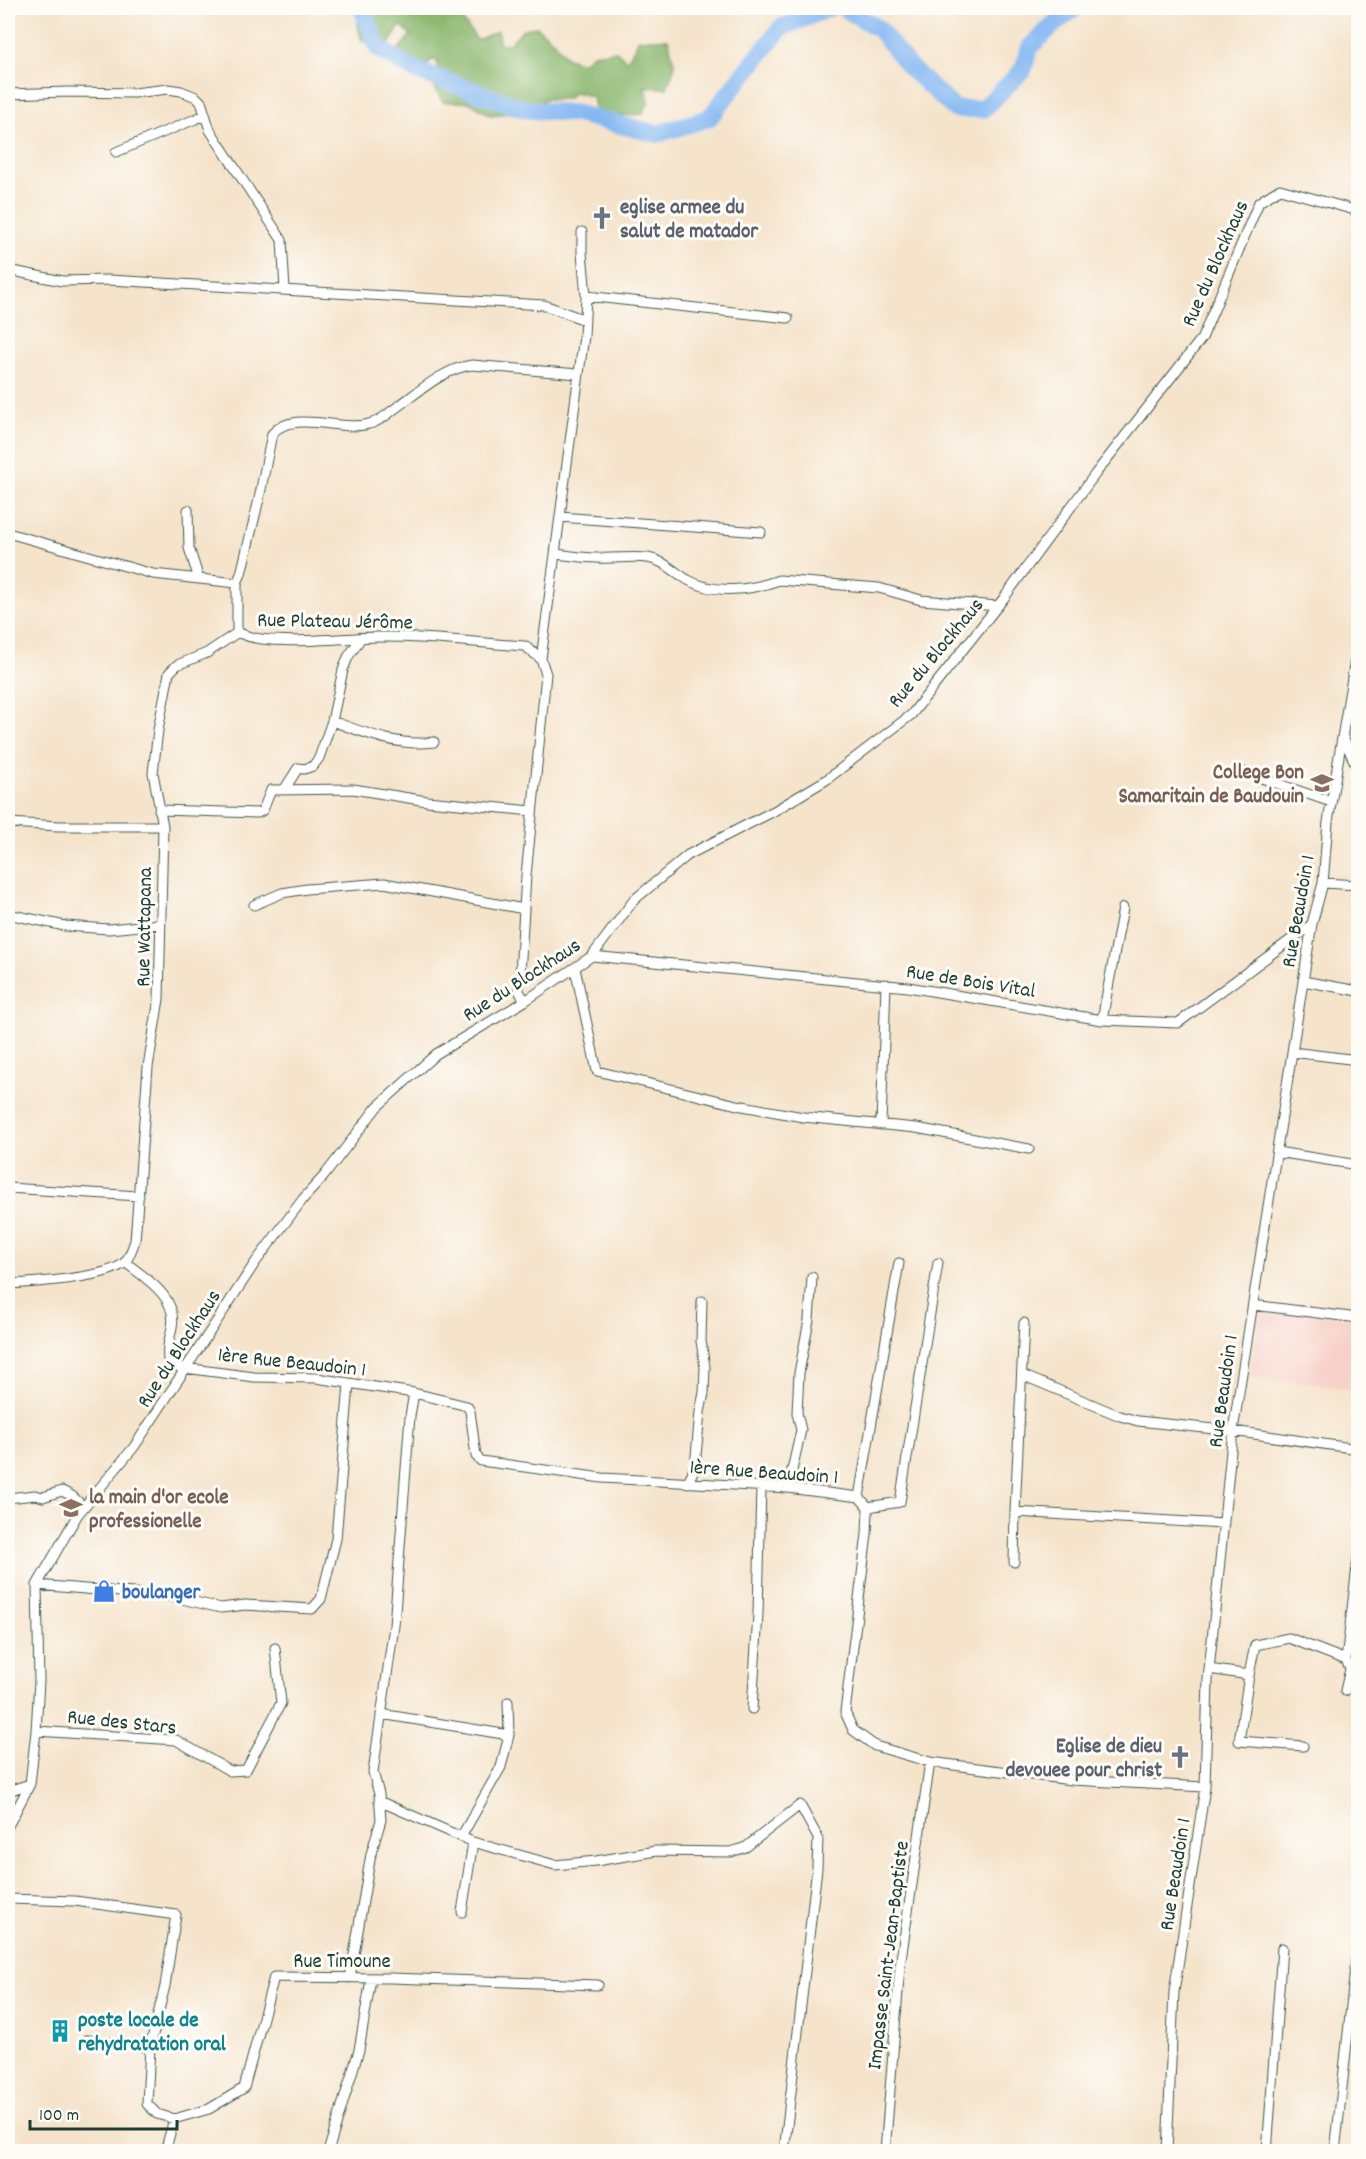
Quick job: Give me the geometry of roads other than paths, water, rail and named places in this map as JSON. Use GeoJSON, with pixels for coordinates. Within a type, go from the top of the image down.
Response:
{"type":"FeatureCollection","features":[{"type":"Feature","properties":{"kind":"street"},"geometry":{"type":"LineString","coordinates":[[8,94],[134,93],[168,89],[182,91],[196,97],[201,102],[210,130],[282,240],[285,290]]}},
{"type":"Feature","properties":{"kind":"street"},"geometry":{"type":"LineString","coordinates":[[116,152],[205,116]]}},
{"type":"Feature","properties":{"kind":"street","name":"Rue du Blockhaus"},"geometry":{"type":"LineString","coordinates":[[37,1585],[84,1507],[134,1447],[255,1263],[377,1107],[436,1054],[525,1001],[592,956],[633,900],[688,855],[774,811],[826,780],[911,715],[998,606],[1096,473],[1202,338],[1259,201],[1280,189],[1359,212]]}},
{"type":"Feature","properties":{"kind":"street"},"geometry":{"type":"LineString","coordinates":[[525,1001],[519,991],[532,811],[546,674],[541,659],[585,320],[586,296],[582,232]]}},
{"type":"Feature","properties":{"kind":"street"},"geometry":{"type":"LineString","coordinates":[[8,270],[62,281],[109,280],[544,305],[585,320]]}},
{"type":"Feature","properties":{"kind":"street"},"geometry":{"type":"LineString","coordinates":[[586,296],[788,318]]}},
{"type":"Feature","properties":{"kind":"street","name":"Rue Plateau Jérôme"},"geometry":{"type":"LineString","coordinates":[[541,659],[525,646],[380,637],[287,641],[247,637],[238,632],[237,583],[257,510],[272,434],[276,430],[286,424],[320,423],[359,426],[370,424],[381,419],[434,381],[462,366],[472,364],[578,374]]}},
{"type":"Feature","properties":{"kind":"street"},"geometry":{"type":"LineString","coordinates":[[188,510],[189,548],[199,579]]}},
{"type":"Feature","properties":{"kind":"street"},"geometry":{"type":"LineString","coordinates":[[560,517],[761,532]]}},
{"type":"Feature","properties":{"kind":"street"},"geometry":{"type":"LineString","coordinates":[[8,533],[153,574],[237,583]]}},
{"type":"Feature","properties":{"kind":"street"},"geometry":{"type":"LineString","coordinates":[[555,554],[597,558],[647,558],[664,562],[673,571],[691,582],[711,587],[745,589],[779,580],[879,588],[921,600],[998,606]]}},
{"type":"Feature","properties":{"kind":"street","name":"Rue Wattapana"},"geometry":{"type":"LineString","coordinates":[[125,1262],[135,1241],[148,1067],[159,999],[163,826],[153,773],[169,673],[177,665],[207,653],[238,632]]}},
{"type":"Feature","properties":{"kind":"street"},"geometry":{"type":"LineString","coordinates":[[284,790],[295,771],[301,767],[308,768],[317,762],[332,721],[348,657],[361,638]]}},
{"type":"Feature","properties":{"kind":"street","name":"Rue Beaudoin 1"},"geometry":{"type":"LineString","coordinates":[[1167,2151],[1174,1992],[1205,1787],[1209,1669],[1233,1431],[1312,924],[1323,884],[1331,802],[1359,642]]}},
{"type":"Feature","properties":{"kind":"street"},"geometry":{"type":"LineString","coordinates":[[332,721],[398,743],[434,742]]}},
{"type":"Feature","properties":{"kind":"street"},"geometry":{"type":"LineString","coordinates":[[1342,734],[1359,767]]}},
{"type":"Feature","properties":{"kind":"street"},"geometry":{"type":"LineString","coordinates":[[1244,772],[1331,802]]}},
{"type":"Feature","properties":{"kind":"street"},"geometry":{"type":"LineString","coordinates":[[159,810],[258,813],[263,810],[271,790],[353,789],[427,801],[532,811]]}},
{"type":"Feature","properties":{"kind":"street"},"geometry":{"type":"LineString","coordinates":[[8,823],[59,826],[163,826]]}},
{"type":"Feature","properties":{"kind":"street"},"geometry":{"type":"LineString","coordinates":[[254,905],[282,893],[308,888],[384,883],[524,909]]}},
{"type":"Feature","properties":{"kind":"street"},"geometry":{"type":"LineString","coordinates":[[1323,884],[1359,885]]}},
{"type":"Feature","properties":{"kind":"street"},"geometry":{"type":"LineString","coordinates":[[1102,1020],[1123,908]]}},
{"type":"Feature","properties":{"kind":"street"},"geometry":{"type":"LineString","coordinates":[[8,914],[65,926],[109,929],[160,924]]}},
{"type":"Feature","properties":{"kind":"street","name":"Rue de Bois Vital"},"geometry":{"type":"LineString","coordinates":[[592,956],[886,984],[1102,1020],[1178,1023],[1312,924]]}},
{"type":"Feature","properties":{"kind":"street"},"geometry":{"type":"LineString","coordinates":[[575,968],[597,1071],[737,1105],[803,1117],[916,1128],[1029,1149]]}},
{"type":"Feature","properties":{"kind":"street"},"geometry":{"type":"LineString","coordinates":[[1304,981],[1359,991]]}},
{"type":"Feature","properties":{"kind":"street"},"geometry":{"type":"LineString","coordinates":[[882,1125],[886,984]]}},
{"type":"Feature","properties":{"kind":"street"},"geometry":{"type":"LineString","coordinates":[[1292,1052],[1359,1060]]}},
{"type":"Feature","properties":{"kind":"street"},"geometry":{"type":"LineString","coordinates":[[1277,1152],[1359,1165]]}},
{"type":"Feature","properties":{"kind":"street"},"geometry":{"type":"LineString","coordinates":[[8,1188],[139,1196]]}},
{"type":"Feature","properties":{"kind":"street"},"geometry":{"type":"LineString","coordinates":[[8,1284],[105,1272],[125,1262],[162,1293],[172,1309],[173,1326],[166,1343],[168,1359],[177,1367],[188,1368]]}},
{"type":"Feature","properties":{"kind":"street"},"geometry":{"type":"LineString","coordinates":[[859,1497],[899,1263]]}},
{"type":"Feature","properties":{"kind":"street"},"geometry":{"type":"LineString","coordinates":[[938,1263],[900,1502],[868,1507],[867,1534],[845,1712],[853,1730],[874,1746],[930,1762],[1071,1780],[1205,1787]]}},
{"type":"Feature","properties":{"kind":"street"},"geometry":{"type":"LineString","coordinates":[[788,1488],[801,1430],[797,1413],[799,1373],[809,1320],[812,1276]]}},
{"type":"Feature","properties":{"kind":"street"},"geometry":{"type":"LineString","coordinates":[[688,1483],[695,1467],[704,1393],[705,1367],[701,1341],[702,1301]]}},
{"type":"Feature","properties":{"kind":"street"},"geometry":{"type":"LineString","coordinates":[[1253,1305],[1359,1318]]}},
{"type":"Feature","properties":{"kind":"street"},"geometry":{"type":"LineString","coordinates":[[1014,1562],[1024,1323]]}},
{"type":"Feature","properties":{"kind":"street","name":"1ère Rue Beaudoin 1"},"geometry":{"type":"LineString","coordinates":[[188,1368],[254,1377],[316,1378],[414,1393],[467,1406],[470,1411],[476,1456],[481,1461],[602,1478],[788,1488],[859,1497],[868,1507]]}},
{"type":"Feature","properties":{"kind":"street"},"geometry":{"type":"LineString","coordinates":[[1022,1375],[1120,1416],[1138,1421],[1233,1431],[1359,1449]]}},
{"type":"Feature","properties":{"kind":"street"},"geometry":{"type":"LineString","coordinates":[[8,1826],[30,1784],[39,1681],[37,1585],[169,1596],[220,1608],[245,1605],[312,1609],[321,1599],[336,1539],[349,1384]]}},
{"type":"Feature","properties":{"kind":"street"},"geometry":{"type":"LineString","coordinates":[[350,1978],[371,1854],[381,1820],[374,1772],[394,1626],[410,1416],[414,1393]]}},
{"type":"Feature","properties":{"kind":"street"},"geometry":{"type":"LineString","coordinates":[[752,1709],[758,1614],[761,1486]]}},
{"type":"Feature","properties":{"kind":"street"},"geometry":{"type":"LineString","coordinates":[[8,1498],[35,1495],[43,1497],[62,1491],[84,1507]]}},
{"type":"Feature","properties":{"kind":"street"},"geometry":{"type":"LineString","coordinates":[[1015,1512],[1224,1524]]}},
{"type":"Feature","properties":{"kind":"street"},"geometry":{"type":"LineString","coordinates":[[1345,1691],[1350,1669],[1346,1660],[1359,1558]]}},
{"type":"Feature","properties":{"kind":"street"},"geometry":{"type":"LineString","coordinates":[[1304,1746],[1239,1741],[1255,1645],[1289,1638],[1346,1660]]}},
{"type":"Feature","properties":{"kind":"street","name":"Rue des Stars"},"geometry":{"type":"LineString","coordinates":[[36,1731],[176,1740],[230,1771],[246,1770],[281,1703],[275,1648]]}},
{"type":"Feature","properties":{"kind":"street"},"geometry":{"type":"LineString","coordinates":[[1209,1669],[1249,1675]]}},
{"type":"Feature","properties":{"kind":"street"},"geometry":{"type":"LineString","coordinates":[[461,1837],[501,1767],[509,1735],[508,1702]]}},
{"type":"Feature","properties":{"kind":"street"},"geometry":{"type":"LineString","coordinates":[[381,1714],[509,1735]]}},
{"type":"Feature","properties":{"kind":"street","name":"Impasse Saint-Jean-Baptiste"},"geometry":{"type":"LineString","coordinates":[[885,2151],[900,1966],[930,1762]]}},
{"type":"Feature","properties":{"kind":"street"},"geometry":{"type":"LineString","coordinates":[[8,1791],[30,1784]]}},
{"type":"Feature","properties":{"kind":"street"},"geometry":{"type":"LineString","coordinates":[[380,1801],[473,1842],[555,1865],[656,1851],[731,1852],[746,1847],[800,1805],[818,1838],[817,1868],[784,2151]]}},
{"type":"Feature","properties":{"kind":"street"},"geometry":{"type":"LineString","coordinates":[[462,1912],[473,1842]]}},
{"type":"Feature","properties":{"kind":"street"},"geometry":{"type":"LineString","coordinates":[[8,1899],[75,1901],[176,1915],[165,1986],[150,2047],[147,2104],[157,2114],[174,2119],[165,2151]]}},
{"type":"Feature","properties":{"kind":"street"},"geometry":{"type":"LineString","coordinates":[[1335,2151],[1359,1942]]}},
{"type":"Feature","properties":{"kind":"street"},"geometry":{"type":"LineString","coordinates":[[1267,2151],[1282,1948]]}},
{"type":"Feature","properties":{"kind":"street","name":"Rue Timoune"},"geometry":{"type":"LineString","coordinates":[[174,2119],[209,2109],[244,2088],[274,1977],[598,1985]]}},
{"type":"Feature","properties":{"kind":"street"},"geometry":{"type":"LineString","coordinates":[[328,2151],[359,2050],[371,1979]]}},
{"type":"Feature","properties":{"kind":"street"},"geometry":{"type":"LineString","coordinates":[[87,2040],[150,2047]]}},
{"type":"Feature","properties":{"kind":"waterway"},"geometry":{"type":"LineString","coordinates":[[362,8],[378,48],[414,70],[524,109],[577,114],[657,134],[709,118],[781,28],[829,8]]}},
{"type":"Feature","properties":{"kind":"waterway"},"geometry":{"type":"LineString","coordinates":[[844,8],[879,29],[909,67],[955,109],[983,109],[1023,70],[1030,47],[1075,8]]}},
{"type":"Feature","properties":{"kind":"place","name":"eglise armee du salut de matador"},"geometry":{"type":"Point","coordinates":[602,218]}},
{"type":"Feature","properties":{"kind":"place","name":"College Bon Samaritain de Baudouin"},"geometry":{"type":"Point","coordinates":[1322,783]}},
{"type":"Feature","properties":{"kind":"place","name":"la main d'or ecole professionelle"},"geometry":{"type":"Point","coordinates":[71,1508]}},
{"type":"Feature","properties":{"kind":"place","name":"boulanger"},"geometry":{"type":"Point","coordinates":[104,1591]}},
{"type":"Feature","properties":{"kind":"place","name":"Eglise de dieu devouee pour christ"},"geometry":{"type":"Point","coordinates":[1180,1757]}},
{"type":"Feature","properties":{"kind":"place","name":"poste locale de rehydratation oral"},"geometry":{"type":"Point","coordinates":[60,2031]}}]}
